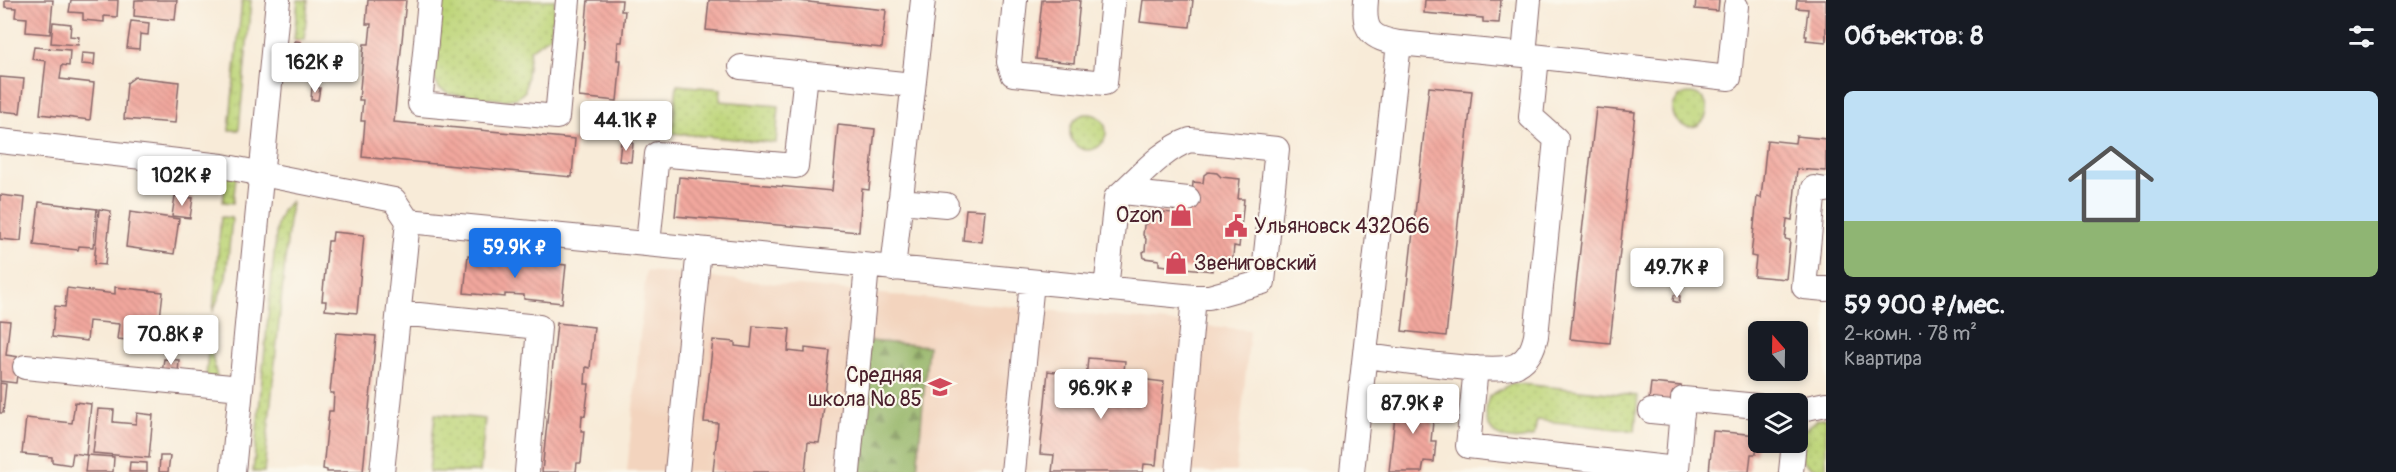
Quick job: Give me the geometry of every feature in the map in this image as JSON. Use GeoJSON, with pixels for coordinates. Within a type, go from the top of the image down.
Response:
{"type":"FeatureCollection","features":[{"type":"Feature","properties":{"kind":"street"},"geometry":{"type":"LineString","coordinates":[[233,472],[278,0]]}},
{"type":"Feature","properties":{"kind":"street"},"geometry":{"type":"LineString","coordinates":[[430,0],[420,104],[557,117],[568,0]]}},
{"type":"Feature","properties":{"kind":"street"},"geometry":{"type":"LineString","coordinates":[[893,268],[923,0]]}},
{"type":"Feature","properties":{"kind":"street"},"geometry":{"type":"LineString","coordinates":[[1014,0],[1009,62],[1013,74],[1105,83],[1113,0]]}},
{"type":"Feature","properties":{"kind":"street"},"geometry":{"type":"LineString","coordinates":[[1366,0],[1365,13],[1371,33],[1378,39],[1729,78],[1736,6]]}},
{"type":"Feature","properties":{"kind":"street"},"geometry":{"type":"LineString","coordinates":[[1365,356],[1501,369],[1516,365],[1531,353],[1536,336],[1556,139],[1531,117],[1529,0]]}},
{"type":"Feature","properties":{"kind":"street"},"geometry":{"type":"LineString","coordinates":[[1352,472],[1400,43]]}},
{"type":"Feature","properties":{"kind":"street"},"geometry":{"type":"LineString","coordinates":[[741,67],[913,85]]}},
{"type":"Feature","properties":{"kind":"street"},"geometry":{"type":"LineString","coordinates":[[648,244],[657,154],[796,166],[806,74]]}},
{"type":"Feature","properties":{"kind":"street"},"geometry":{"type":"LineString","coordinates":[[408,221],[1032,282],[1106,289],[1194,297],[1209,297],[1263,282],[1277,149],[1190,140],[1179,144],[1162,156],[1116,198],[1106,289]]}},
{"type":"Feature","properties":{"kind":"street"},"geometry":{"type":"LineString","coordinates":[[0,141],[260,172],[394,200],[408,221],[382,472]]}},
{"type":"Feature","properties":{"kind":"street"},"geometry":{"type":"LineString","coordinates":[[1826,190],[1814,188],[1804,287],[1826,289]]}},
{"type":"Feature","properties":{"kind":"street"},"geometry":{"type":"LineString","coordinates":[[1123,192],[1188,199]]}},
{"type":"Feature","properties":{"kind":"street"},"geometry":{"type":"LineString","coordinates":[[900,201],[946,205]]}},
{"type":"Feature","properties":{"kind":"street"},"geometry":{"type":"LineString","coordinates":[[677,472],[699,249]]}},
{"type":"Feature","properties":{"kind":"street"},"geometry":{"type":"LineString","coordinates":[[848,472],[867,266]]}},
{"type":"Feature","properties":{"kind":"street"},"geometry":{"type":"LineString","coordinates":[[1013,472],[1032,282]]}},
{"type":"Feature","properties":{"kind":"street"},"geometry":{"type":"LineString","coordinates":[[1178,472],[1194,297]]}},
{"type":"Feature","properties":{"kind":"street"},"geometry":{"type":"LineString","coordinates":[[399,313],[539,327],[527,472]]}},
{"type":"Feature","properties":{"kind":"street"},"geometry":{"type":"LineString","coordinates":[[25,367],[241,388]]}},
{"type":"Feature","properties":{"kind":"street"},"geometry":{"type":"LineString","coordinates":[[1476,368],[1468,446],[1677,471],[1683,399],[1748,405]]}},
{"type":"Feature","properties":{"kind":"street"},"geometry":{"type":"LineString","coordinates":[[1808,408],[1826,404]]}},
{"type":"Feature","properties":{"kind":"street"},"geometry":{"type":"LineString","coordinates":[[1651,411],[1682,414]]}},
{"type":"Feature","properties":{"kind":"street"},"geometry":{"type":"LineString","coordinates":[[1791,472],[1793,453]]}},
{"type":"Feature","properties":{"kind":"shaded area","name":"Средняя школа № 85"},"geometry":{"type":"Polygon","coordinates":[[[646,271],[1250,330],[1236,472],[627,472],[646,271]]]}},
{"type":"Feature","properties":{"kind":"green space"},"geometry":{"type":"Polygon","coordinates":[[[242,0],[251,0],[239,130],[229,130],[242,0]]]}},
{"type":"Feature","properties":{"kind":"green space"},"geometry":{"type":"Polygon","coordinates":[[[298,0],[308,0],[304,40],[294,39],[298,0]]]}},
{"type":"Feature","properties":{"kind":"green space"},"geometry":{"type":"Polygon","coordinates":[[[438,0],[555,0],[551,35],[530,50],[525,91],[517,98],[506,100],[449,94],[439,88],[434,79],[438,0]]]}},
{"type":"Feature","properties":{"kind":"green space"},"geometry":{"type":"Polygon","coordinates":[[[677,85],[721,89],[720,101],[779,106],[776,143],[672,133],[677,85]]]}},
{"type":"Feature","properties":{"kind":"green space"},"geometry":{"type":"Polygon","coordinates":[[[1690,93],[1702,98],[1707,110],[1702,122],[1690,127],[1678,122],[1673,110],[1678,98],[1690,93]]]}},
{"type":"Feature","properties":{"kind":"green space"},"geometry":{"type":"Polygon","coordinates":[[[1088,114],[1101,119],[1106,132],[1101,145],[1088,150],[1075,145],[1070,132],[1075,119],[1088,114]]]}},
{"type":"Feature","properties":{"kind":"green space"},"geometry":{"type":"Polygon","coordinates":[[[226,175],[236,176],[233,203],[223,202],[226,175]]]}},
{"type":"Feature","properties":{"kind":"green space"},"geometry":{"type":"Polygon","coordinates":[[[291,201],[264,472],[253,472],[277,224],[282,211],[291,201]]]}},
{"type":"Feature","properties":{"kind":"green space"},"geometry":{"type":"Polygon","coordinates":[[[221,217],[232,218],[226,278],[213,312],[221,217]]]}},
{"type":"Feature","properties":{"kind":"green space"},"geometry":{"type":"Polygon","coordinates":[[[209,340],[217,378],[206,377],[209,340]]]}},
{"type":"Feature","properties":{"kind":"green space"},"geometry":{"type":"Polygon","coordinates":[[[869,341],[928,346],[917,472],[857,472],[869,341]]]}},
{"type":"Feature","properties":{"kind":"green space"},"geometry":{"type":"Polygon","coordinates":[[[1512,383],[1638,396],[1635,431],[1537,420],[1534,436],[1523,439],[1503,437],[1490,427],[1486,408],[1489,396],[1512,383]]]}},
{"type":"Feature","properties":{"kind":"green space"},"geometry":{"type":"Polygon","coordinates":[[[435,414],[485,419],[480,472],[429,472],[435,414]]]}},
{"type":"Feature","properties":{"kind":"green space"},"geometry":{"type":"Polygon","coordinates":[[[1826,418],[1826,470],[1810,467],[1800,458],[1800,453],[1808,453],[1808,427],[1817,420],[1826,418]]]}},
{"type":"Feature","properties":{"kind":"building"},"geometry":{"type":"Polygon","coordinates":[[[5,0],[53,0],[50,34],[26,32],[27,18],[15,17],[16,8],[5,7],[5,0]]]}},
{"type":"Feature","properties":{"kind":"building"},"geometry":{"type":"Polygon","coordinates":[[[71,0],[118,0],[117,17],[104,16],[104,22],[83,20],[83,13],[69,12],[71,0]]]}},
{"type":"Feature","properties":{"kind":"building"},"geometry":{"type":"Polygon","coordinates":[[[135,0],[177,0],[175,20],[134,16],[135,0]]]}},
{"type":"Feature","properties":{"kind":"building"},"geometry":{"type":"Polygon","coordinates":[[[368,0],[406,0],[394,122],[575,139],[572,177],[362,157],[365,121],[361,121],[363,100],[359,100],[364,44],[369,44],[371,24],[366,24],[368,0]]]}},
{"type":"Feature","properties":{"kind":"building"},"geometry":{"type":"Polygon","coordinates":[[[588,0],[622,0],[621,11],[625,11],[622,42],[618,42],[617,60],[621,60],[617,101],[579,97],[588,0]]]}},
{"type":"Feature","properties":{"kind":"building"},"geometry":{"type":"Polygon","coordinates":[[[709,0],[789,0],[886,10],[882,48],[706,30],[709,0]]]}},
{"type":"Feature","properties":{"kind":"building"},"geometry":{"type":"Polygon","coordinates":[[[1042,0],[1080,0],[1074,63],[1036,59],[1042,0]]]}},
{"type":"Feature","properties":{"kind":"building"},"geometry":{"type":"Polygon","coordinates":[[[1143,0],[1193,0],[1190,27],[1140,22],[1143,0]]]}},
{"type":"Feature","properties":{"kind":"building"},"geometry":{"type":"Polygon","coordinates":[[[1425,0],[1501,0],[1499,23],[1483,22],[1483,18],[1424,13],[1425,0]]]}},
{"type":"Feature","properties":{"kind":"building"},"geometry":{"type":"Polygon","coordinates":[[[1696,0],[1719,0],[1718,11],[1695,9],[1696,0]]]}},
{"type":"Feature","properties":{"kind":"building"},"geometry":{"type":"Polygon","coordinates":[[[1797,0],[1826,0],[1826,42],[1806,40],[1808,9],[1796,8],[1797,0]]]}},
{"type":"Feature","properties":{"kind":"building"},"geometry":{"type":"Polygon","coordinates":[[[131,21],[149,23],[148,35],[140,34],[139,49],[127,48],[131,21]]]}},
{"type":"Feature","properties":{"kind":"building"},"geometry":{"type":"Polygon","coordinates":[[[53,22],[71,24],[70,36],[79,37],[78,45],[51,43],[53,22]]]}},
{"type":"Feature","properties":{"kind":"building"},"geometry":{"type":"Polygon","coordinates":[[[295,41],[301,42],[301,52],[294,52],[295,41]]]}},
{"type":"Feature","properties":{"kind":"building"},"geometry":{"type":"Polygon","coordinates":[[[34,47],[70,50],[69,66],[62,65],[60,79],[94,83],[90,120],[40,114],[46,61],[32,59],[34,47]]]}},
{"type":"Feature","properties":{"kind":"building"},"geometry":{"type":"Polygon","coordinates":[[[82,53],[95,54],[94,65],[81,64],[82,53]]]}},
{"type":"Feature","properties":{"kind":"building"},"geometry":{"type":"Polygon","coordinates":[[[0,77],[24,79],[20,113],[0,111],[0,77]]]}},
{"type":"Feature","properties":{"kind":"building"},"geometry":{"type":"Polygon","coordinates":[[[135,77],[179,82],[175,123],[124,119],[127,83],[135,77]]]}},
{"type":"Feature","properties":{"kind":"building"},"geometry":{"type":"Polygon","coordinates":[[[312,87],[320,88],[318,100],[311,100],[312,87]]]}},
{"type":"Feature","properties":{"kind":"building"},"geometry":{"type":"Polygon","coordinates":[[[1429,87],[1472,91],[1446,336],[1402,331],[1429,87]]]}},
{"type":"Feature","properties":{"kind":"building"},"geometry":{"type":"Polygon","coordinates":[[[1596,108],[1635,112],[1610,343],[1570,339],[1596,108]]]}},
{"type":"Feature","properties":{"kind":"building"},"geometry":{"type":"Polygon","coordinates":[[[838,125],[875,129],[869,190],[862,189],[859,232],[675,216],[679,177],[832,191],[838,125]]]}},
{"type":"Feature","properties":{"kind":"building"},"geometry":{"type":"Polygon","coordinates":[[[1796,136],[1826,139],[1826,171],[1797,169],[1792,220],[1787,219],[1785,239],[1790,240],[1786,279],[1754,276],[1756,257],[1751,256],[1757,197],[1761,198],[1767,140],[1795,143],[1796,136]]]}},
{"type":"Feature","properties":{"kind":"building"},"geometry":{"type":"Polygon","coordinates":[[[621,142],[633,143],[631,162],[619,161],[621,142]]]}},
{"type":"Feature","properties":{"kind":"building"},"geometry":{"type":"Polygon","coordinates":[[[1208,172],[1217,173],[1221,177],[1240,179],[1238,199],[1244,199],[1239,247],[1234,246],[1232,267],[1212,265],[1212,271],[1159,265],[1159,260],[1144,258],[1146,239],[1143,235],[1144,225],[1150,221],[1151,211],[1173,213],[1174,207],[1191,208],[1193,182],[1203,183],[1204,175],[1208,172]]]}},
{"type":"Feature","properties":{"kind":"building"},"geometry":{"type":"Polygon","coordinates":[[[0,195],[25,198],[21,241],[0,239],[0,195]]]}},
{"type":"Feature","properties":{"kind":"building"},"geometry":{"type":"Polygon","coordinates":[[[175,196],[193,198],[190,218],[172,216],[175,196]]]}},
{"type":"Feature","properties":{"kind":"building"},"geometry":{"type":"Polygon","coordinates":[[[39,202],[97,209],[93,247],[79,246],[78,250],[34,245],[39,202]]]}},
{"type":"Feature","properties":{"kind":"building"},"geometry":{"type":"Polygon","coordinates":[[[99,209],[111,211],[105,265],[94,264],[99,209]]]}},
{"type":"Feature","properties":{"kind":"building"},"geometry":{"type":"Polygon","coordinates":[[[966,209],[985,210],[982,242],[963,240],[966,209]]]}},
{"type":"Feature","properties":{"kind":"building"},"geometry":{"type":"Polygon","coordinates":[[[130,212],[179,219],[174,254],[126,247],[130,212]]]}},
{"type":"Feature","properties":{"kind":"building"},"geometry":{"type":"Polygon","coordinates":[[[333,232],[364,235],[357,313],[325,310],[326,301],[322,301],[328,241],[332,241],[333,232]]]}},
{"type":"Feature","properties":{"kind":"building"},"geometry":{"type":"Polygon","coordinates":[[[468,255],[566,265],[562,303],[524,299],[524,295],[505,294],[505,297],[464,293],[468,255]]]}},
{"type":"Feature","properties":{"kind":"building"},"geometry":{"type":"Polygon","coordinates":[[[115,287],[163,292],[159,327],[148,326],[146,341],[140,341],[140,345],[127,344],[128,340],[117,339],[119,324],[89,321],[87,341],[52,337],[55,306],[65,307],[67,288],[115,294],[115,287]]]}},
{"type":"Feature","properties":{"kind":"building"},"geometry":{"type":"Polygon","coordinates":[[[1674,295],[1680,296],[1679,303],[1673,301],[1674,295]]]}},
{"type":"Feature","properties":{"kind":"building"},"geometry":{"type":"Polygon","coordinates":[[[0,320],[10,321],[6,355],[19,357],[16,383],[0,381],[0,320]]]}},
{"type":"Feature","properties":{"kind":"building"},"geometry":{"type":"Polygon","coordinates":[[[557,323],[594,327],[590,368],[586,367],[585,384],[589,384],[585,416],[582,415],[581,431],[584,431],[581,463],[577,463],[576,472],[542,472],[557,323]]]}},
{"type":"Feature","properties":{"kind":"building"},"geometry":{"type":"Polygon","coordinates":[[[753,326],[790,329],[788,351],[805,353],[805,348],[830,351],[819,443],[808,442],[805,472],[713,472],[718,423],[704,422],[713,340],[735,342],[735,346],[751,348],[753,326]]]}},
{"type":"Feature","properties":{"kind":"building"},"geometry":{"type":"Polygon","coordinates":[[[336,333],[376,336],[363,472],[327,472],[323,469],[329,411],[333,411],[334,393],[330,393],[336,333]]]}},
{"type":"Feature","properties":{"kind":"building"},"geometry":{"type":"Polygon","coordinates":[[[1088,358],[1125,361],[1123,382],[1140,384],[1140,379],[1164,382],[1156,465],[1144,464],[1143,472],[1052,472],[1054,455],[1040,454],[1048,371],[1071,374],[1070,378],[1086,380],[1088,358]]]}},
{"type":"Feature","properties":{"kind":"building"},"geometry":{"type":"Polygon","coordinates":[[[164,359],[179,360],[178,374],[162,372],[164,359]]]}},
{"type":"Feature","properties":{"kind":"building"},"geometry":{"type":"Polygon","coordinates":[[[0,383],[6,384],[3,413],[0,413],[0,383]]]}},
{"type":"Feature","properties":{"kind":"building"},"geometry":{"type":"Polygon","coordinates":[[[1651,383],[1681,386],[1679,403],[1649,400],[1651,383]]]}},
{"type":"Feature","properties":{"kind":"building"},"geometry":{"type":"Polygon","coordinates":[[[1397,397],[1440,402],[1438,422],[1433,422],[1431,441],[1436,441],[1434,462],[1424,461],[1422,472],[1389,472],[1397,397]]]}},
{"type":"Feature","properties":{"kind":"building"},"geometry":{"type":"Polygon","coordinates":[[[75,402],[91,404],[86,455],[73,453],[71,465],[52,462],[52,457],[22,454],[26,418],[72,423],[75,402]]]}},
{"type":"Feature","properties":{"kind":"building"},"geometry":{"type":"Polygon","coordinates":[[[98,409],[114,410],[113,422],[136,424],[137,413],[153,415],[149,458],[93,453],[98,409]]]}},
{"type":"Feature","properties":{"kind":"building"},"geometry":{"type":"Polygon","coordinates":[[[1713,431],[1748,434],[1748,453],[1756,453],[1751,454],[1749,472],[1709,472],[1713,431]]]}},
{"type":"Feature","properties":{"kind":"building"},"geometry":{"type":"Polygon","coordinates":[[[87,455],[114,457],[113,472],[85,472],[87,455]]]}},
{"type":"Feature","properties":{"kind":"building"},"geometry":{"type":"Polygon","coordinates":[[[160,456],[170,456],[168,472],[159,472],[160,456]]]}},
{"type":"Feature","properties":{"kind":"building"},"geometry":{"type":"Polygon","coordinates":[[[130,462],[147,463],[147,472],[129,472],[130,462]]]}},
{"type":"Feature","properties":{"kind":"place","name":"Ozon"},"geometry":{"type":"Point","coordinates":[1181,215]}},
{"type":"Feature","properties":{"kind":"place","name":"Ульяновск 432066"},"geometry":{"type":"Point","coordinates":[1236,226]}},
{"type":"Feature","properties":{"kind":"place","name":"Звениговский"},"geometry":{"type":"Point","coordinates":[1176,263]}},
{"type":"Feature","properties":{"kind":"place","name":"Средняя школа № 85"},"geometry":{"type":"Point","coordinates":[940,387]}}]}
